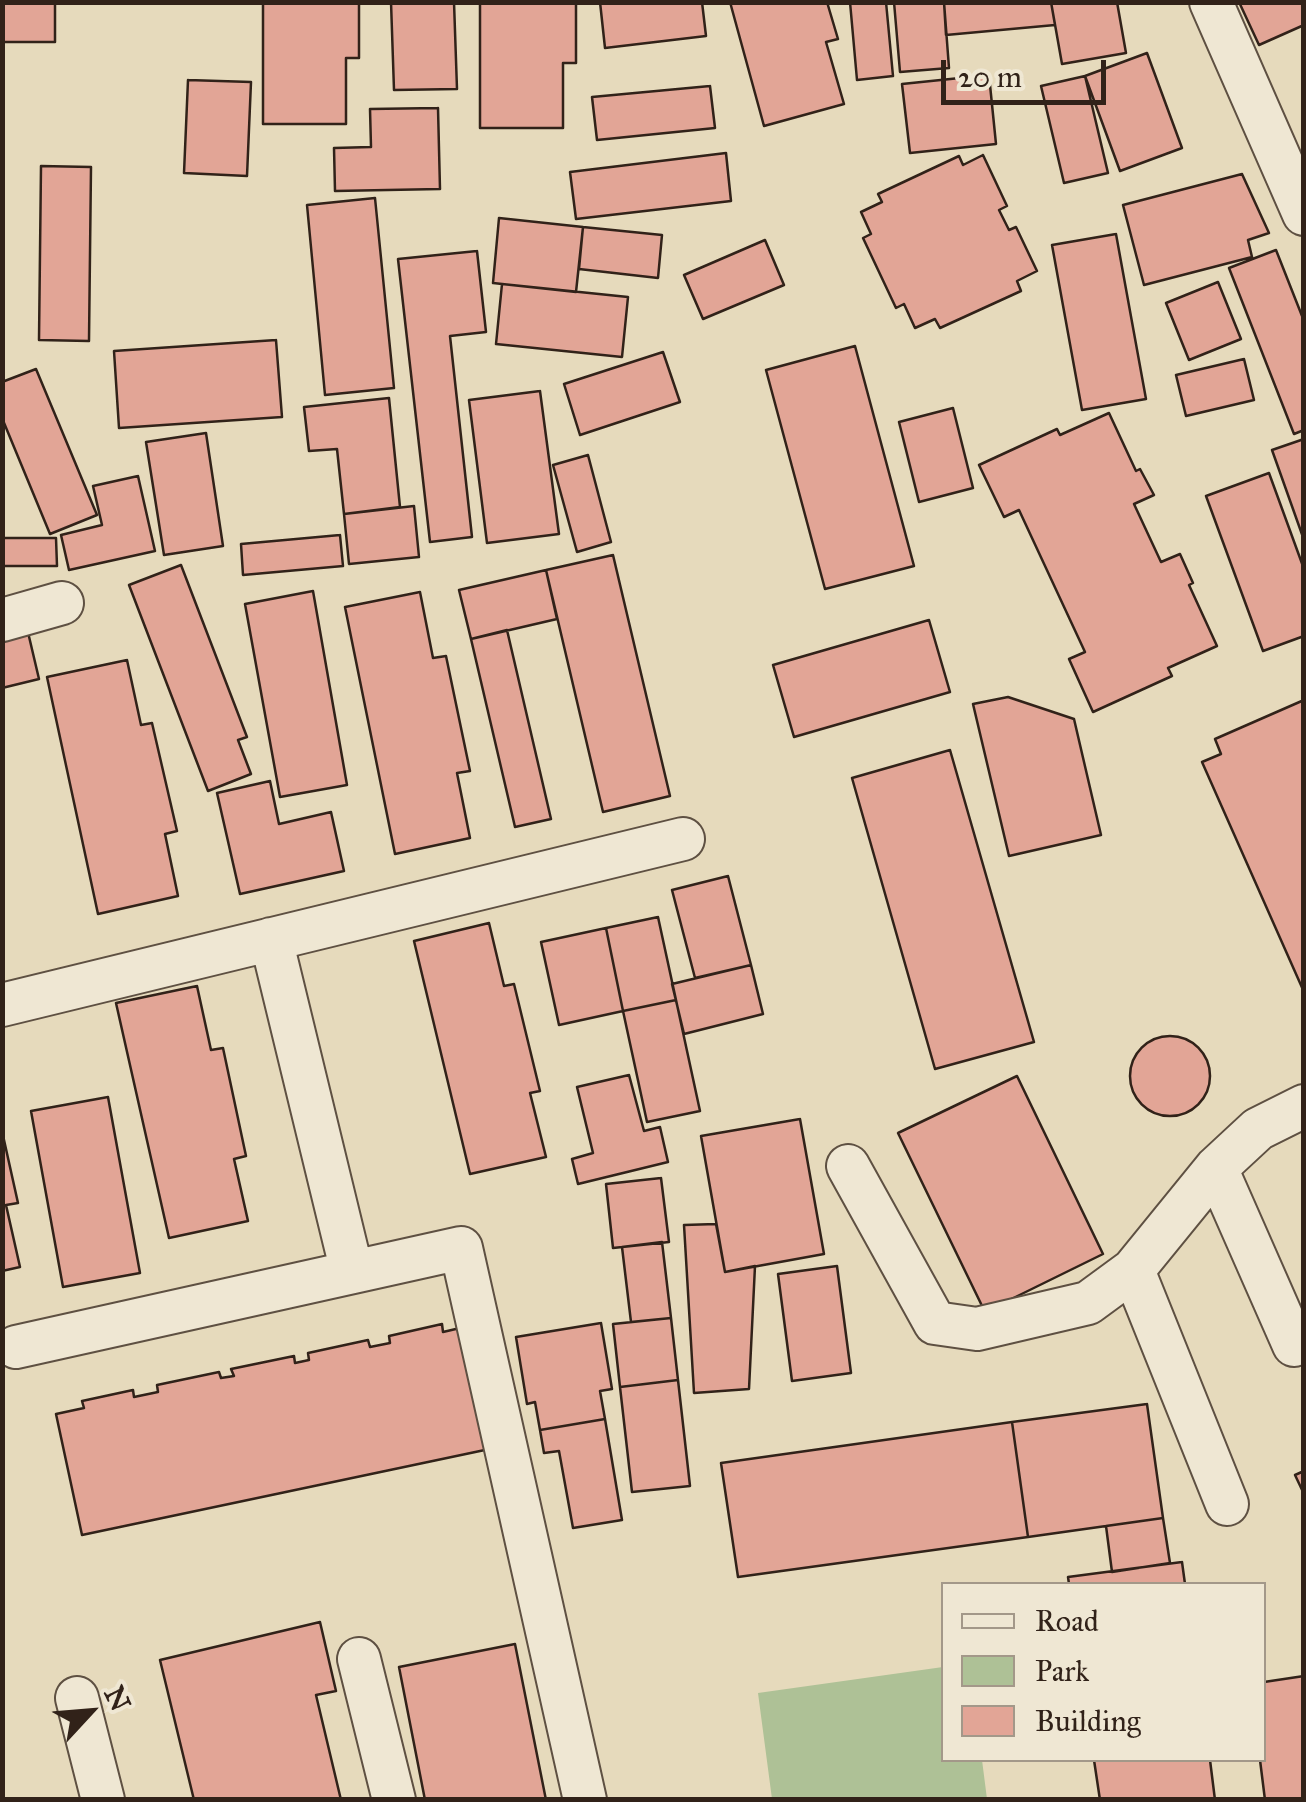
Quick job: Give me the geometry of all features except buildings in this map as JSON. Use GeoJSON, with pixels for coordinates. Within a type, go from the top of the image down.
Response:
{"type":"FeatureCollection","features":[{"type":"Feature","properties":{"kind":"street"},"geometry":{"type":"LineString","coordinates":[[1211,2],[1304,214]]}},
{"type":"Feature","properties":{"kind":"street"},"geometry":{"type":"LineString","coordinates":[[2,620],[62,603]]}},
{"type":"Feature","properties":{"kind":"street"},"geometry":{"type":"LineString","coordinates":[[2,1005],[683,839]]}},
{"type":"Feature","properties":{"kind":"street"},"geometry":{"type":"LineString","coordinates":[[271,939],[352,1272]]}},
{"type":"Feature","properties":{"kind":"street"},"geometry":{"type":"LineString","coordinates":[[848,1166],[935,1323],[977,1329],[1088,1304],[1132,1270],[1216,1168],[1258,1129],[1304,1106]]}},
{"type":"Feature","properties":{"kind":"street"},"geometry":{"type":"LineString","coordinates":[[1216,1168],[1294,1345]]}},
{"type":"Feature","properties":{"kind":"street"},"geometry":{"type":"LineString","coordinates":[[16,1347],[462,1248],[585,1800]]}},
{"type":"Feature","properties":{"kind":"street"},"geometry":{"type":"LineString","coordinates":[[1132,1270],[1227,1504]]}},
{"type":"Feature","properties":{"kind":"street"},"geometry":{"type":"LineString","coordinates":[[359,1659],[394,1800]]}},
{"type":"Feature","properties":{"kind":"street"},"geometry":{"type":"LineString","coordinates":[[77,1698],[103,1800]]}},
{"type":"Feature","properties":{"kind":"green space"},"geometry":{"type":"Polygon","coordinates":[[[941,1667],[941,1762],[982,1762],[987,1799],[772,1799],[758,1693],[941,1667]]]}}]}
